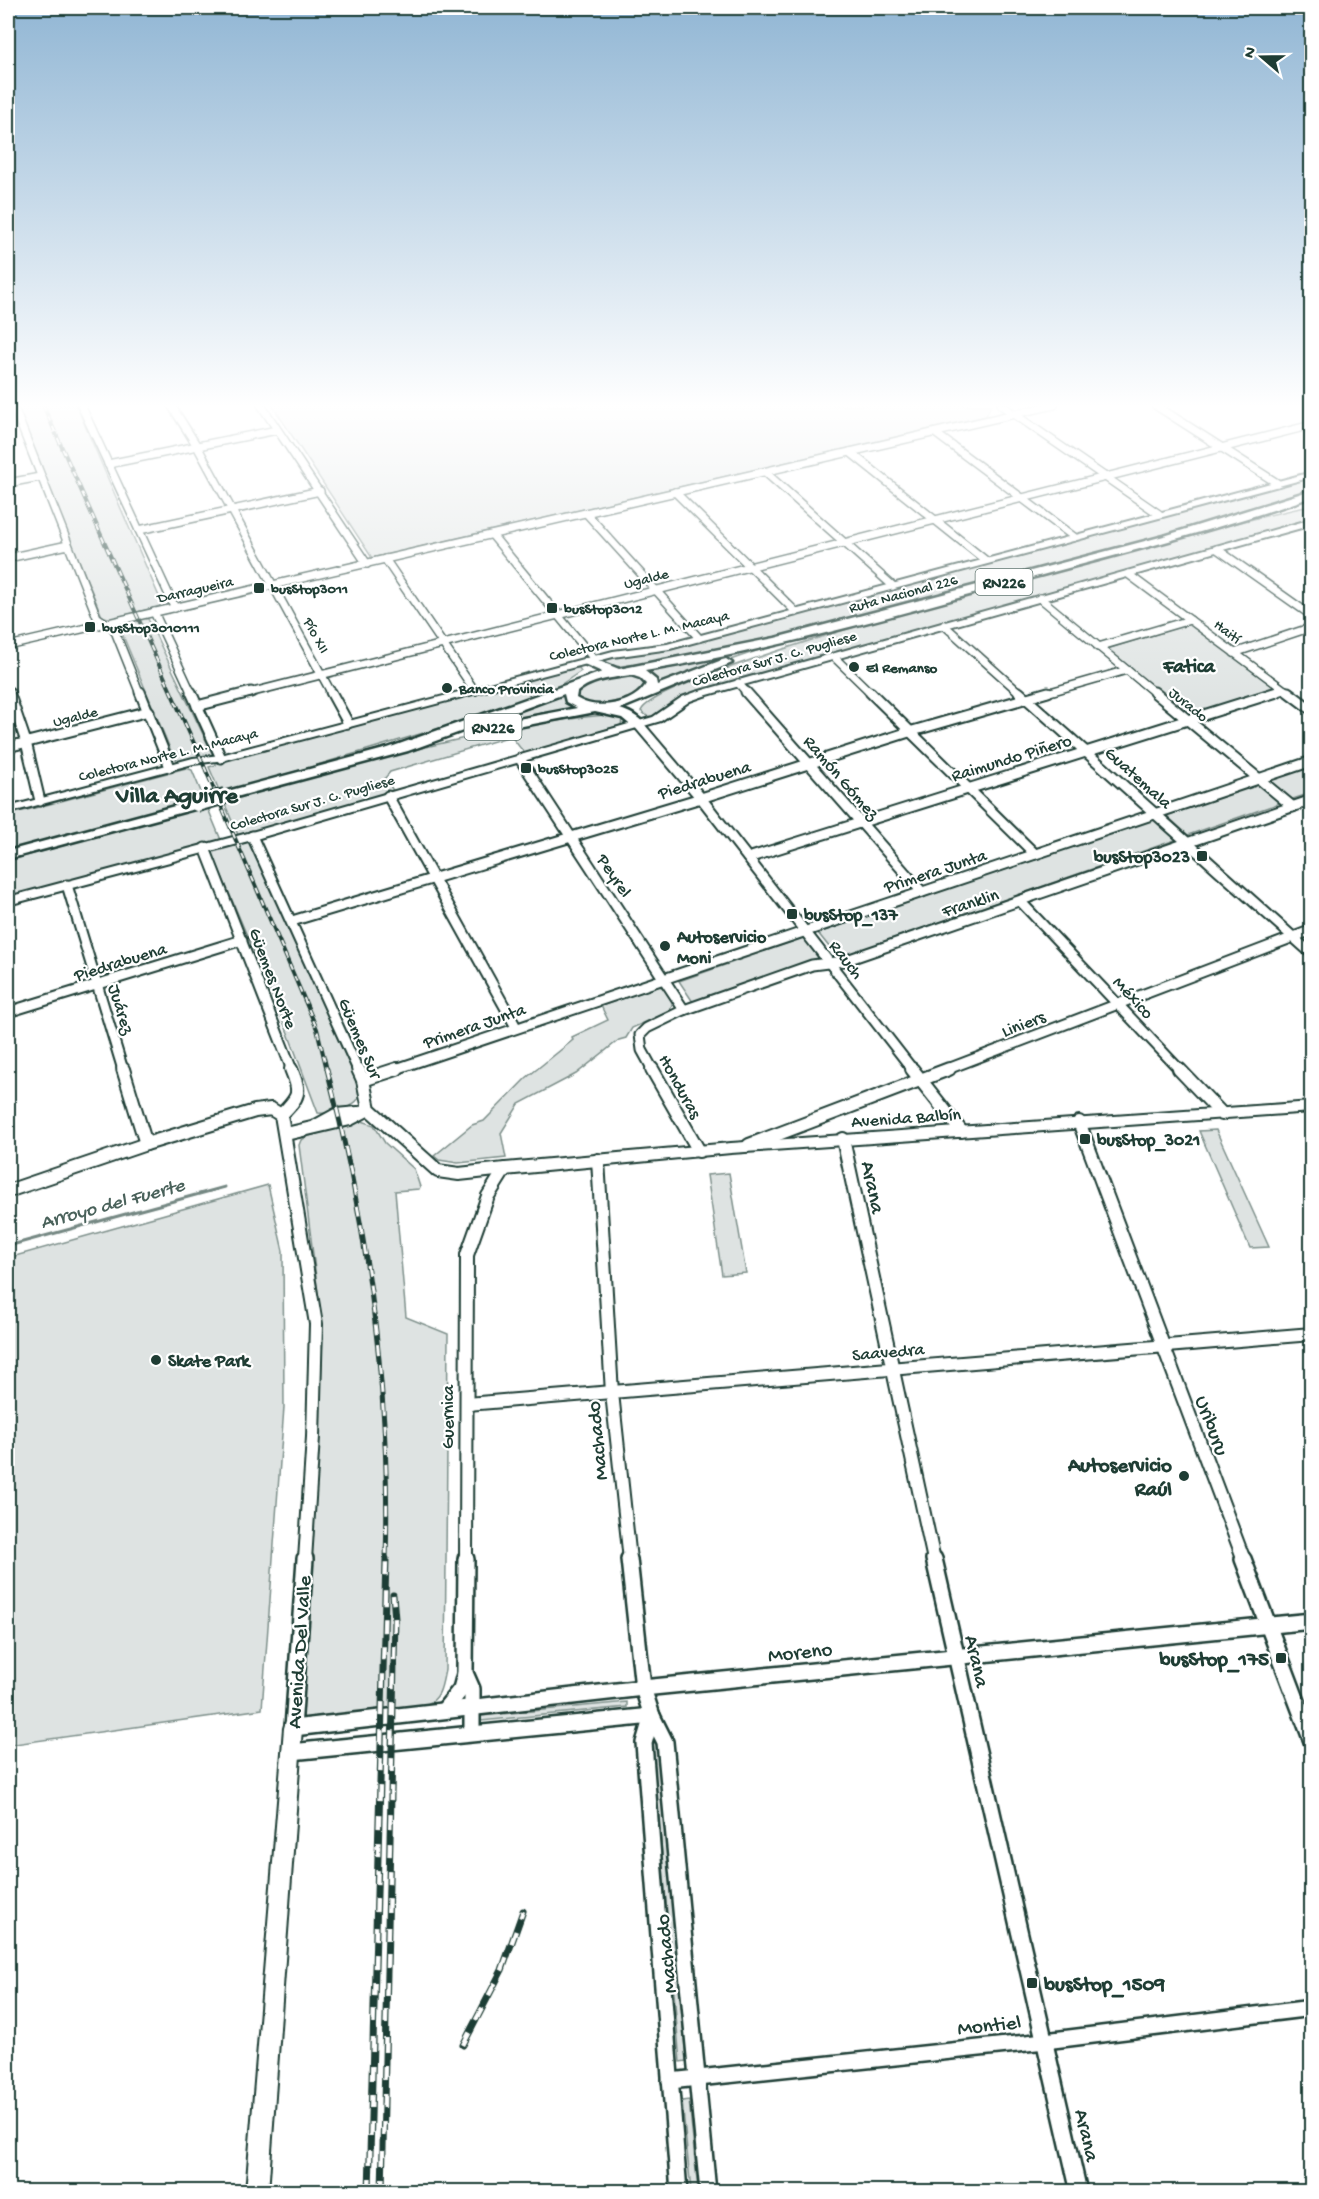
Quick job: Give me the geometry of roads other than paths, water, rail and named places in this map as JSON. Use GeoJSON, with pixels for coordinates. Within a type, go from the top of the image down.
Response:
{"type":"FeatureCollection","features":[{"type":"Feature","properties":{"kind":"highway","name":"Ruta Nacional 226"},"geometry":{"type":"LineString","coordinates":[[1239,518],[1269,508]]}},
{"type":"Feature","properties":{"kind":"highway","name":"Ruta Nacional 226"},"geometry":{"type":"LineString","coordinates":[[8,855],[393,750],[507,725],[624,704],[722,664],[819,633],[1239,518],[1289,508]]}},
{"type":"Feature","properties":{"kind":"highway","name":"Ruta Nacional 226"},"geometry":{"type":"LineString","coordinates":[[393,750],[623,671],[707,658],[819,633]]}},
{"type":"Feature","properties":{"kind":"highway"},"geometry":{"type":"LineString","coordinates":[[591,660],[601,668],[636,672],[647,677],[652,684],[637,704],[634,713],[639,724],[626,715],[577,705],[570,699],[571,691],[580,684],[589,669],[591,660]]}},
{"type":"Feature","properties":{"kind":"main road","name":"Colectora Norte L. M. Macaya"},"geometry":{"type":"LineString","coordinates":[[8,810],[195,760],[221,758],[622,652],[667,647],[1183,508]]}},
{"type":"Feature","properties":{"kind":"main road","name":"Colectora Sur J. C. Pugliese"},"geometry":{"type":"LineString","coordinates":[[8,902],[252,836],[520,759],[662,717],[693,696],[1311,522]]}},
{"type":"Feature","properties":{"kind":"main road","name":"Avenida Balbín"},"geometry":{"type":"LineString","coordinates":[[505,1169],[746,1146],[1311,1107]]}},
{"type":"Feature","properties":{"kind":"main road","name":"Avenida Del Valle"},"geometry":{"type":"LineString","coordinates":[[257,2192],[293,1728]]}},
{"type":"Feature","properties":{"kind":"street"},"geometry":{"type":"LineString","coordinates":[[53,508],[97,616],[114,629],[170,767]]}},
{"type":"Feature","properties":{"kind":"street"},"geometry":{"type":"LineString","coordinates":[[128,508],[175,608]]}},
{"type":"Feature","properties":{"kind":"street"},"geometry":{"type":"LineString","coordinates":[[139,530],[242,508]]}},
{"type":"Feature","properties":{"kind":"street"},"geometry":{"type":"LineString","coordinates":[[330,508],[366,564]]}},
{"type":"Feature","properties":{"kind":"street","name":"Darragueira"},"geometry":{"type":"LineString","coordinates":[[8,646],[609,508]]}},
{"type":"Feature","properties":{"kind":"street"},"geometry":{"type":"LineString","coordinates":[[691,508],[796,612]]}},
{"type":"Feature","properties":{"kind":"street"},"geometry":{"type":"LineString","coordinates":[[805,508],[892,586]]}},
{"type":"Feature","properties":{"kind":"street"},"geometry":{"type":"LineString","coordinates":[[917,508],[986,560]]}},
{"type":"Feature","properties":{"kind":"street","name":"Ugalde"},"geometry":{"type":"LineString","coordinates":[[197,706],[980,508]]}},
{"type":"Feature","properties":{"kind":"street"},"geometry":{"type":"LineString","coordinates":[[1035,508],[1074,537]]}},
{"type":"Feature","properties":{"kind":"street"},"geometry":{"type":"LineString","coordinates":[[1150,508],[1159,514]]}},
{"type":"Feature","properties":{"kind":"street","name":"Pío XII"},"geometry":{"type":"LineString","coordinates":[[231,510],[348,723]]}},
{"type":"Feature","properties":{"kind":"street"},"geometry":{"type":"LineString","coordinates":[[586,513],[699,638]]}},
{"type":"Feature","properties":{"kind":"street"},"geometry":{"type":"LineString","coordinates":[[492,535],[557,614],[591,660]]}},
{"type":"Feature","properties":{"kind":"street"},"geometry":{"type":"LineString","coordinates":[[8,558],[68,545]]}},
{"type":"Feature","properties":{"kind":"street"},"geometry":{"type":"LineString","coordinates":[[1217,549],[1311,616]]}},
{"type":"Feature","properties":{"kind":"street"},"geometry":{"type":"LineString","coordinates":[[385,560],[475,691]]}},
{"type":"Feature","properties":{"kind":"street","name":"Haití"},"geometry":{"type":"LineString","coordinates":[[1128,574],[1311,710]]}},
{"type":"Feature","properties":{"kind":"street","name":"Jurado"},"geometry":{"type":"LineString","coordinates":[[1040,598],[1293,807]]}},
{"type":"Feature","properties":{"kind":"street"},"geometry":{"type":"LineString","coordinates":[[154,612],[221,758]]}},
{"type":"Feature","properties":{"kind":"street"},"geometry":{"type":"LineString","coordinates":[[1098,647],[1190,620]]}},
{"type":"Feature","properties":{"kind":"street","name":"Guatemala"},"geometry":{"type":"LineString","coordinates":[[944,625],[1311,954]]}},
{"type":"Feature","properties":{"kind":"street"},"geometry":{"type":"LineString","coordinates":[[1234,653],[1311,627]]}},
{"type":"Feature","properties":{"kind":"street"},"geometry":{"type":"LineString","coordinates":[[834,657],[1035,854]]}},
{"type":"Feature","properties":{"kind":"street","name":"Piedrabuena"},"geometry":{"type":"LineString","coordinates":[[292,921],[701,798],[909,732],[1127,670]]}},
{"type":"Feature","properties":{"kind":"street","name":"Ramón Gómez"},"geometry":{"type":"LineString","coordinates":[[738,683],[922,892]]}},
{"type":"Feature","properties":{"kind":"street"},"geometry":{"type":"LineString","coordinates":[[8,690],[26,742],[40,801]]}},
{"type":"Feature","properties":{"kind":"street","name":"Raimundo Piñero"},"geometry":{"type":"LineString","coordinates":[[748,858],[1285,690]]}},
{"type":"Feature","properties":{"kind":"street","name":"Ugalde"},"geometry":{"type":"LineString","coordinates":[[8,747],[149,711]]}},
{"type":"Feature","properties":{"kind":"street","name":"Rauch"},"geometry":{"type":"LineString","coordinates":[[639,724],[693,792],[701,798],[961,1131]]}},
{"type":"Feature","properties":{"kind":"street","name":"Peyrel"},"geometry":{"type":"LineString","coordinates":[[520,759],[684,1010]]}},
{"type":"Feature","properties":{"kind":"street","name":"Primera Junta"},"geometry":{"type":"LineString","coordinates":[[363,1080],[1311,761]]}},
{"type":"Feature","properties":{"kind":"street"},"geometry":{"type":"LineString","coordinates":[[388,796],[516,1027]]}},
{"type":"Feature","properties":{"kind":"street","name":"Franklin"},"geometry":{"type":"LineString","coordinates":[[640,1035],[647,1028],[684,1010],[812,965],[844,961],[1021,902],[1311,800]]}},
{"type":"Feature","properties":{"kind":"street","name":"Güemes Sur"},"geometry":{"type":"LineString","coordinates":[[252,836],[363,1080],[364,1111]]}},
{"type":"Feature","properties":{"kind":"street","name":"Güemes Norte"},"geometry":{"type":"LineString","coordinates":[[205,848],[299,1088],[296,1100],[281,1115]]}},
{"type":"Feature","properties":{"kind":"street","name":"Juárez"},"geometry":{"type":"LineString","coordinates":[[67,885],[146,1144]]}},
{"type":"Feature","properties":{"kind":"street","name":"México"},"geometry":{"type":"LineString","coordinates":[[1021,902],[1222,1114]]}},
{"type":"Feature","properties":{"kind":"street","name":"Liniers"},"geometry":{"type":"LineString","coordinates":[[746,1146],[1311,930]]}},
{"type":"Feature","properties":{"kind":"street","name":"Piedrabuena"},"geometry":{"type":"LineString","coordinates":[[8,1012],[242,940]]}},
{"type":"Feature","properties":{"kind":"street","name":"Honduras"},"geometry":{"type":"LineString","coordinates":[[640,1035],[642,1050],[699,1151]]}},
{"type":"Feature","properties":{"kind":"street"},"geometry":{"type":"LineString","coordinates":[[8,1191],[146,1144],[255,1111],[271,1109],[281,1115]]}},
{"type":"Feature","properties":{"kind":"street"},"geometry":{"type":"LineString","coordinates":[[286,1134],[350,1119],[364,1111],[438,1172],[459,1174],[505,1169]]}},
{"type":"Feature","properties":{"kind":"street","name":"Avenida Del Valle"},"geometry":{"type":"LineString","coordinates":[[281,1115],[316,1324],[313,1437],[293,1728]]}},
{"type":"Feature","properties":{"kind":"street","name":"Uriburu"},"geometry":{"type":"LineString","coordinates":[[1079,1122],[1311,1741]]}},
{"type":"Feature","properties":{"kind":"street","name":"Arana"},"geometry":{"type":"LineString","coordinates":[[843,1139],[955,1656],[1079,2192]]}},
{"type":"Feature","properties":{"kind":"street","name":"Machado"},"geometry":{"type":"LineString","coordinates":[[598,1160],[612,1393],[643,1688],[652,1716],[665,1742],[708,2192]]}},
{"type":"Feature","properties":{"kind":"street","name":"Guernica"},"geometry":{"type":"LineString","coordinates":[[445,1709],[461,1689],[465,1673],[466,1255],[488,1196],[505,1169]]}},
{"type":"Feature","properties":{"kind":"street","name":"Saavedra"},"geometry":{"type":"LineString","coordinates":[[467,1404],[1311,1334]]}},
{"type":"Feature","properties":{"kind":"street","name":"Moreno"},"geometry":{"type":"LineString","coordinates":[[293,1728],[643,1688],[1311,1621]]}},
{"type":"Feature","properties":{"kind":"street","name":"Guernica"},"geometry":{"type":"LineString","coordinates":[[465,1673],[472,1689],[472,1733]]}},
{"type":"Feature","properties":{"kind":"street"},"geometry":{"type":"LineString","coordinates":[[291,1752],[652,1716]]}},
{"type":"Feature","properties":{"kind":"street","name":"Machado"},"geometry":{"type":"LineString","coordinates":[[652,1716],[644,1743],[680,2192]]}},
{"type":"Feature","properties":{"kind":"street","name":"Montiel"},"geometry":{"type":"LineString","coordinates":[[670,2081],[1045,2041],[1311,2008]]}},
{"type":"Feature","properties":{"kind":"waterway","name":"Arroyo del Fuerte"},"geometry":{"type":"LineString","coordinates":[[8,1246],[225,1187]]}},
{"type":"Feature","properties":{"kind":"railway"},"geometry":{"type":"LineString","coordinates":[[89,508],[201,759],[317,1029],[327,1070]]}},
{"type":"Feature","properties":{"kind":"railway"},"geometry":{"type":"LineString","coordinates":[[327,1069],[354,1190],[374,1312],[385,1436],[386,1560]]}},
{"type":"Feature","properties":{"kind":"railway"},"geometry":{"type":"LineString","coordinates":[[369,2192],[386,1559]]}},
{"type":"Feature","properties":{"kind":"railway"},"geometry":{"type":"LineString","coordinates":[[382,2192],[395,1619],[393,1595]]}},
{"type":"Feature","properties":{"kind":"railway"},"geometry":{"type":"LineString","coordinates":[[463,2045],[502,1970],[523,1911]]}},
{"type":"Feature","properties":{"kind":"place","name":"busStop3011"},"geometry":{"type":"Point","coordinates":[259,588]}},
{"type":"Feature","properties":{"kind":"place","name":"busStop3012"},"geometry":{"type":"Point","coordinates":[552,608]}},
{"type":"Feature","properties":{"kind":"place","name":"busStop3010111"},"geometry":{"type":"Point","coordinates":[90,627]}},
{"type":"Feature","properties":{"kind":"place","name":"El Remanso"},"geometry":{"type":"Point","coordinates":[854,667]}},
{"type":"Feature","properties":{"kind":"place","name":"Banco Provincia"},"geometry":{"type":"Point","coordinates":[447,688]}},
{"type":"Feature","properties":{"kind":"place","name":"busStop3025"},"geometry":{"type":"Point","coordinates":[526,768]}},
{"type":"Feature","properties":{"kind":"place","name":"busStop3023"},"geometry":{"type":"Point","coordinates":[1202,856]}},
{"type":"Feature","properties":{"kind":"place","name":"busStop_137"},"geometry":{"type":"Point","coordinates":[792,914]}},
{"type":"Feature","properties":{"kind":"place","name":"Autoservicio Moni"},"geometry":{"type":"Point","coordinates":[665,946]}},
{"type":"Feature","properties":{"kind":"place","name":"busStop_3021"},"geometry":{"type":"Point","coordinates":[1085,1139]}},
{"type":"Feature","properties":{"kind":"place","name":"Skate Park"},"geometry":{"type":"Point","coordinates":[156,1360]}},
{"type":"Feature","properties":{"kind":"place","name":"Autoservicio Raúl"},"geometry":{"type":"Point","coordinates":[1184,1476]}},
{"type":"Feature","properties":{"kind":"place","name":"busStop_175"},"geometry":{"type":"Point","coordinates":[1281,1658]}},
{"type":"Feature","properties":{"kind":"place","name":"busStop_1509"},"geometry":{"type":"Point","coordinates":[1032,1983]}},
{"type":"Feature","properties":{"kind":"district","name":"Fatica"},"geometry":{"type":"Point","coordinates":[1189,665]}},
{"type":"Feature","properties":{"kind":"district","name":"Villa Aguirre"},"geometry":{"type":"Point","coordinates":[177,794]}}]}
